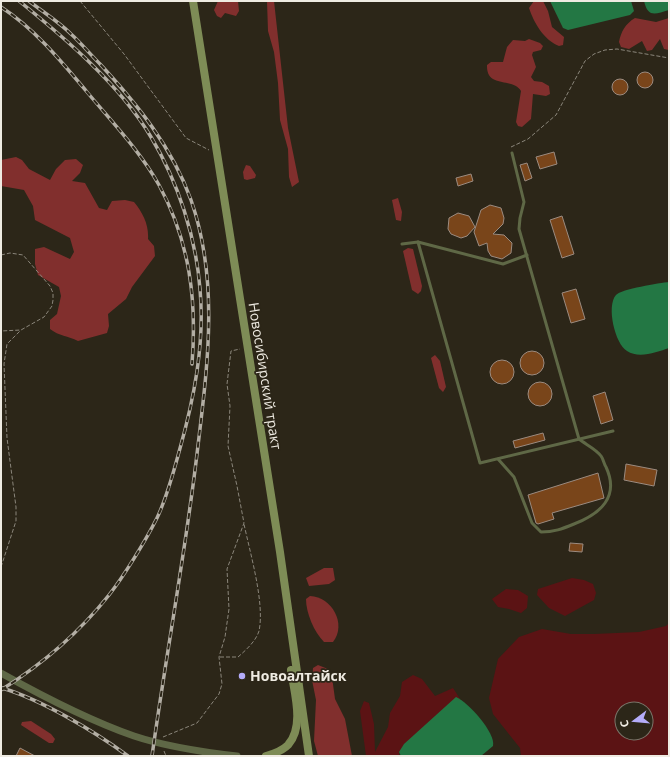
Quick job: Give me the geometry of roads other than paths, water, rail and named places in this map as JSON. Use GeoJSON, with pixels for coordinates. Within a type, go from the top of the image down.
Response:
{"type":"FeatureCollection","features":[{"type":"Feature","properties":{"kind":"main road","name":"Новосибирский тракт"},"geometry":{"type":"LineString","coordinates":[[193,1],[246,348],[283,575],[309,756]]}},
{"type":"Feature","properties":{"kind":"main road"},"geometry":{"type":"LineString","coordinates":[[266,756],[279,752],[287,746],[295,734],[297,724],[284,602],[283,575]]}},
{"type":"Feature","properties":{"kind":"street"},"geometry":{"type":"LineString","coordinates":[[1,674],[97,721],[134,736],[161,743],[236,756]]}},
{"type":"Feature","properties":{"kind":"lane"},"geometry":{"type":"LineString","coordinates":[[498,458],[514,477],[532,523],[542,532],[553,532],[580,522],[598,511],[607,501],[611,481],[601,456],[579,439],[519,229],[524,202],[512,153]]}},
{"type":"Feature","properties":{"kind":"lane"},"geometry":{"type":"LineString","coordinates":[[402,244],[418,242],[503,264],[527,255]]}},
{"type":"Feature","properties":{"kind":"lane"},"geometry":{"type":"LineString","coordinates":[[418,242],[480,463],[613,431]]}},
{"type":"Feature","properties":{"kind":"railway"},"geometry":{"type":"LineString","coordinates":[[1,690],[45,659],[85,622],[115,587],[147,537],[161,510],[167,494],[184,432],[194,392],[200,351],[201,330],[198,269],[190,230],[177,191],[161,154],[138,118],[108,81],[73,47],[19,1]]}},
{"type":"Feature","properties":{"kind":"railway"},"geometry":{"type":"LineString","coordinates":[[29,1],[61,25],[100,64],[140,111],[164,144],[191,200],[200,231],[206,263],[209,326],[197,454],[187,530],[152,756]]}},
{"type":"Feature","properties":{"kind":"railway"},"geometry":{"type":"LineString","coordinates":[[1,7],[25,25],[57,57],[116,126],[143,160],[159,185],[170,206],[178,228],[189,272],[193,317],[192,364]]}},
{"type":"Feature","properties":{"kind":"railway"},"geometry":{"type":"LineString","coordinates":[[2,688],[34,700],[67,717],[128,756]]}},
{"type":"Feature","properties":{"kind":"place","name":"Новоалтайск"},"geometry":{"type":"Point","coordinates":[242,676]}}]}
